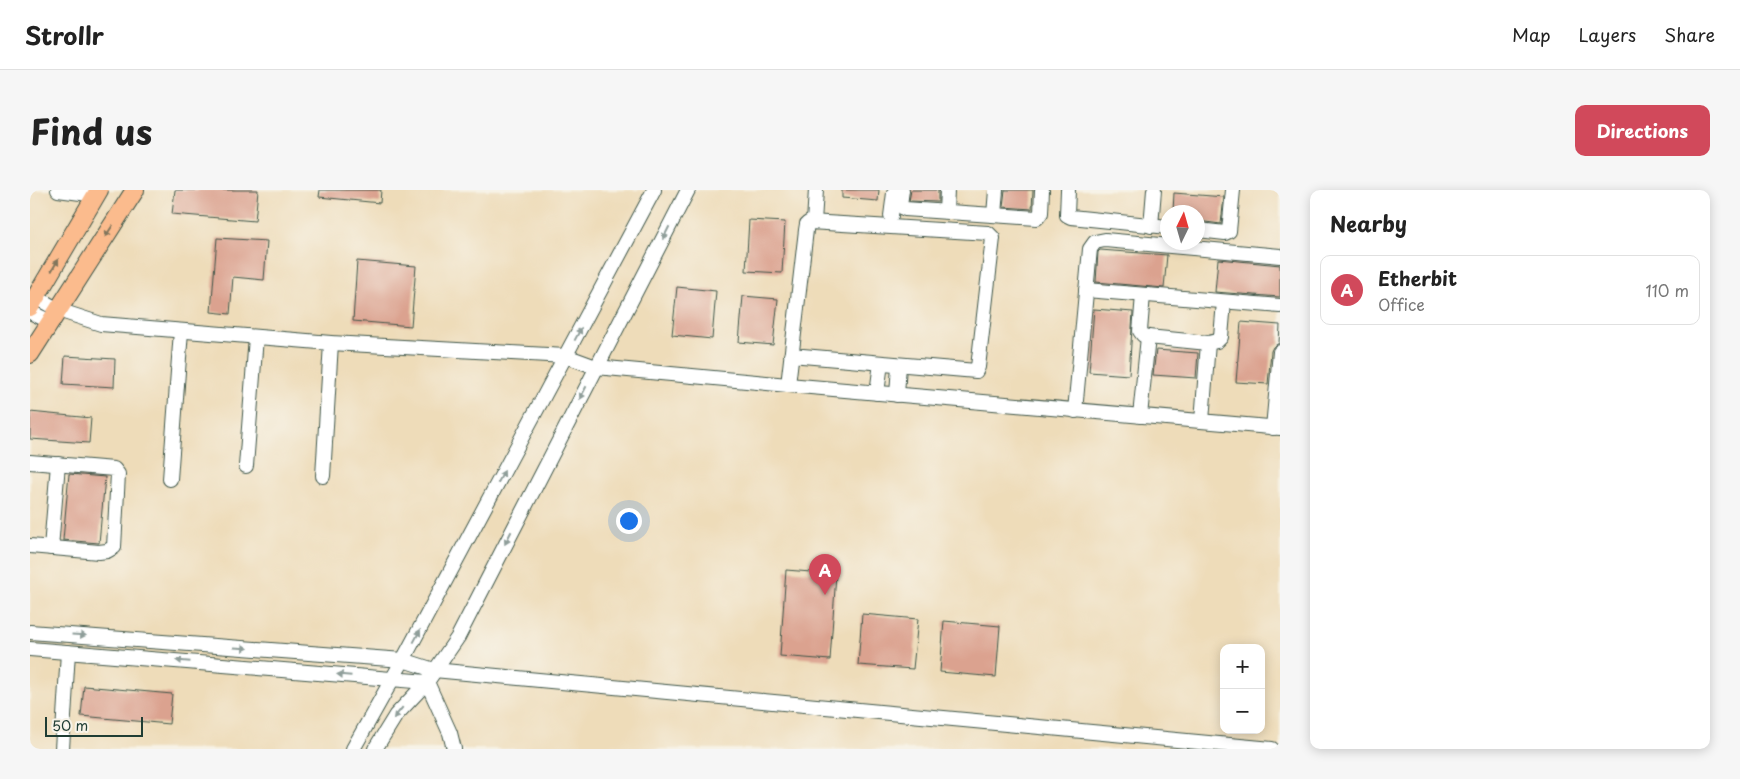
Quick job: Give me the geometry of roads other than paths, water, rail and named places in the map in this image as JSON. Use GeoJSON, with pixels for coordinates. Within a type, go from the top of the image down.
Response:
{"type":"FeatureCollection","features":[{"type":"Feature","properties":{"kind":"main road"},"geometry":{"type":"LineString","coordinates":[[30,354],[135,190]]}},
{"type":"Feature","properties":{"kind":"main road"},"geometry":{"type":"LineString","coordinates":[[32,305],[98,192]]}},
{"type":"Feature","properties":{"kind":"street"},"geometry":{"type":"LineString","coordinates":[[58,190],[98,192]]}},
{"type":"Feature","properties":{"kind":"street"},"geometry":{"type":"LineString","coordinates":[[353,749],[403,660],[654,190]]}},
{"type":"Feature","properties":{"kind":"street"},"geometry":{"type":"LineString","coordinates":[[375,749],[396,715],[431,676],[458,636],[688,190]]}},
{"type":"Feature","properties":{"kind":"street"},"geometry":{"type":"LineString","coordinates":[[814,222],[816,190]]}},
{"type":"Feature","properties":{"kind":"street"},"geometry":{"type":"LineString","coordinates":[[892,216],[894,190]]}},
{"type":"Feature","properties":{"kind":"street"},"geometry":{"type":"LineString","coordinates":[[902,190],[900,205],[903,208],[1039,217],[1041,213],[1042,190]]}},
{"type":"Feature","properties":{"kind":"street"},"geometry":{"type":"LineString","coordinates":[[946,212],[947,190]]}},
{"type":"Feature","properties":{"kind":"street"},"geometry":{"type":"LineString","coordinates":[[994,215],[996,190]]}},
{"type":"Feature","properties":{"kind":"street"},"geometry":{"type":"LineString","coordinates":[[1068,190],[1066,210],[1067,215],[1071,218],[1160,227]]}},
{"type":"Feature","properties":{"kind":"street"},"geometry":{"type":"LineString","coordinates":[[1151,226],[1154,190]]}},
{"type":"Feature","properties":{"kind":"street"},"geometry":{"type":"LineString","coordinates":[[1205,231],[1225,233],[1229,231],[1233,190]]}},
{"type":"Feature","properties":{"kind":"street"},"geometry":{"type":"LineString","coordinates":[[788,385],[791,356],[807,224],[814,222],[988,233],[993,238],[977,369],[974,371],[791,356]]}},
{"type":"Feature","properties":{"kind":"street"},"geometry":{"type":"LineString","coordinates":[[1075,410],[1090,249],[1095,242],[1104,240],[1280,256]]}},
{"type":"Feature","properties":{"kind":"street"},"geometry":{"type":"LineString","coordinates":[[1086,290],[1280,306]]}},
{"type":"Feature","properties":{"kind":"street"},"geometry":{"type":"LineString","coordinates":[[1143,295],[1140,331],[1143,335],[1208,343],[1216,341],[1221,337],[1224,302]]}},
{"type":"Feature","properties":{"kind":"street"},"geometry":{"type":"LineString","coordinates":[[32,305],[55,316],[101,324],[331,343],[566,356],[596,367],[1277,428],[1280,352]]}},
{"type":"Feature","properties":{"kind":"street"},"geometry":{"type":"LineString","coordinates":[[170,479],[181,331]]}},
{"type":"Feature","properties":{"kind":"street"},"geometry":{"type":"LineString","coordinates":[[246,466],[256,337]]}},
{"type":"Feature","properties":{"kind":"street"},"geometry":{"type":"LineString","coordinates":[[1140,416],[1148,337]]}},
{"type":"Feature","properties":{"kind":"street"},"geometry":{"type":"LineString","coordinates":[[323,476],[331,343]]}},
{"type":"Feature","properties":{"kind":"street"},"geometry":{"type":"LineString","coordinates":[[1202,421],[1208,343]]}},
{"type":"Feature","properties":{"kind":"street"},"geometry":{"type":"LineString","coordinates":[[878,393],[881,363]]}},
{"type":"Feature","properties":{"kind":"street"},"geometry":{"type":"LineString","coordinates":[[897,395],[899,365]]}},
{"type":"Feature","properties":{"kind":"street"},"geometry":{"type":"LineString","coordinates":[[30,462],[114,469],[118,472],[114,547],[107,552],[99,552],[30,546]]}},
{"type":"Feature","properties":{"kind":"street"},"geometry":{"type":"LineString","coordinates":[[51,548],[58,464]]}},
{"type":"Feature","properties":{"kind":"street"},"geometry":{"type":"LineString","coordinates":[[30,632],[403,660],[431,676],[454,749]]}},
{"type":"Feature","properties":{"kind":"street"},"geometry":{"type":"LineString","coordinates":[[30,649],[393,678],[431,676],[1263,749]]}},
{"type":"Feature","properties":{"kind":"street"},"geometry":{"type":"LineString","coordinates":[[62,749],[68,652]]}},
{"type":"Feature","properties":{"kind":"place","name":"Etherbit"},"geometry":{"type":"Point","coordinates":[825,595]}}]}
